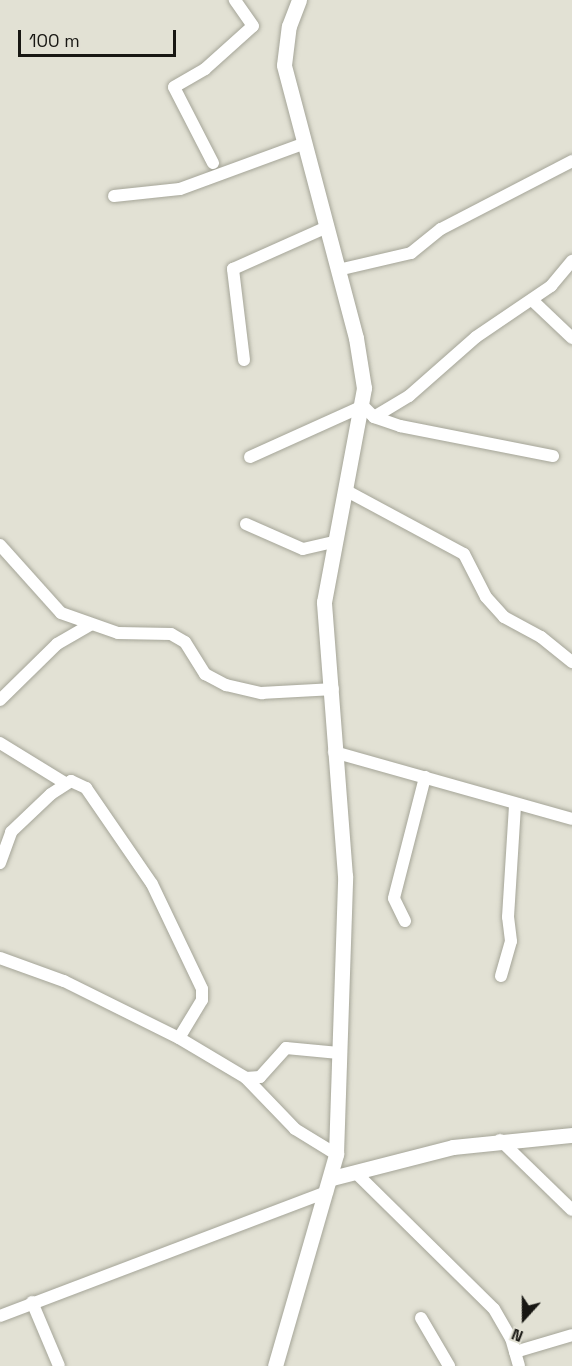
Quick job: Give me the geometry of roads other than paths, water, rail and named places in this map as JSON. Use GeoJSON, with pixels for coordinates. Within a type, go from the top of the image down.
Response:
{"type":"FeatureCollection","features":[{"type":"Feature","properties":{"kind":"street"},"geometry":{"type":"LineString","coordinates":[[213,163],[174,87],[205,69],[253,26],[235,0]]}},
{"type":"Feature","properties":{"kind":"street"},"geometry":{"type":"LineString","coordinates":[[275,1366],[329,1185],[336,1154],[345,876],[334,752],[333,689],[324,602],[333,542],[345,490],[368,412],[356,338],[303,144],[284,64],[289,26],[299,0]]}},
{"type":"Feature","properties":{"kind":"street"},"geometry":{"type":"LineString","coordinates":[[114,196],[180,189],[303,144]]}},
{"type":"Feature","properties":{"kind":"street"},"geometry":{"type":"LineString","coordinates":[[338,270],[411,253],[441,229],[572,161]]}},
{"type":"Feature","properties":{"kind":"street"},"geometry":{"type":"LineString","coordinates":[[244,360],[233,269],[327,227]]}},
{"type":"Feature","properties":{"kind":"street"},"geometry":{"type":"LineString","coordinates":[[250,457],[409,396],[482,332],[532,300],[572,261]]}},
{"type":"Feature","properties":{"kind":"street"},"geometry":{"type":"LineString","coordinates":[[532,300],[572,338]]}},
{"type":"Feature","properties":{"kind":"street"},"geometry":{"type":"LineString","coordinates":[[368,412],[422,431],[553,456]]}},
{"type":"Feature","properties":{"kind":"street"},"geometry":{"type":"LineString","coordinates":[[345,490],[464,554],[486,597],[504,617],[541,637],[572,662]]}},
{"type":"Feature","properties":{"kind":"street"},"geometry":{"type":"LineString","coordinates":[[246,524],[303,549],[333,542]]}},
{"type":"Feature","properties":{"kind":"street"},"geometry":{"type":"LineString","coordinates":[[0,545],[52,607],[90,625],[118,633],[171,634],[185,642],[205,674],[241,689],[288,693],[333,689]]}},
{"type":"Feature","properties":{"kind":"street"},"geometry":{"type":"LineString","coordinates":[[0,700],[57,644],[90,625]]}},
{"type":"Feature","properties":{"kind":"street"},"geometry":{"type":"LineString","coordinates":[[0,743],[65,783],[86,788],[116,828],[180,939],[203,995],[179,1038]]}},
{"type":"Feature","properties":{"kind":"street"},"geometry":{"type":"LineString","coordinates":[[334,752],[425,777],[515,806],[572,819]]}},
{"type":"Feature","properties":{"kind":"street"},"geometry":{"type":"LineString","coordinates":[[405,921],[394,898],[425,777]]}},
{"type":"Feature","properties":{"kind":"street"},"geometry":{"type":"LineString","coordinates":[[0,862],[11,832],[65,783]]}},
{"type":"Feature","properties":{"kind":"street"},"geometry":{"type":"LineString","coordinates":[[501,976],[511,941],[508,917],[515,806]]}},
{"type":"Feature","properties":{"kind":"street"},"geometry":{"type":"LineString","coordinates":[[0,958],[64,981],[179,1038],[246,1078],[295,1129],[336,1154]]}},
{"type":"Feature","properties":{"kind":"street"},"geometry":{"type":"LineString","coordinates":[[246,1078],[260,1077],[286,1048],[339,1053]]}},
{"type":"Feature","properties":{"kind":"street"},"geometry":{"type":"LineString","coordinates":[[0,1316],[357,1174],[453,1147],[500,1140],[572,1135]]}},
{"type":"Feature","properties":{"kind":"street"},"geometry":{"type":"LineString","coordinates":[[500,1140],[572,1210]]}},
{"type":"Feature","properties":{"kind":"street"},"geometry":{"type":"LineString","coordinates":[[357,1174],[494,1309],[515,1352],[519,1366]]}},
{"type":"Feature","properties":{"kind":"street"},"geometry":{"type":"LineString","coordinates":[[32,1302],[59,1366]]}},
{"type":"Feature","properties":{"kind":"street"},"geometry":{"type":"LineString","coordinates":[[421,1318],[449,1366]]}},
{"type":"Feature","properties":{"kind":"street"},"geometry":{"type":"LineString","coordinates":[[515,1352],[572,1335]]}}]}
